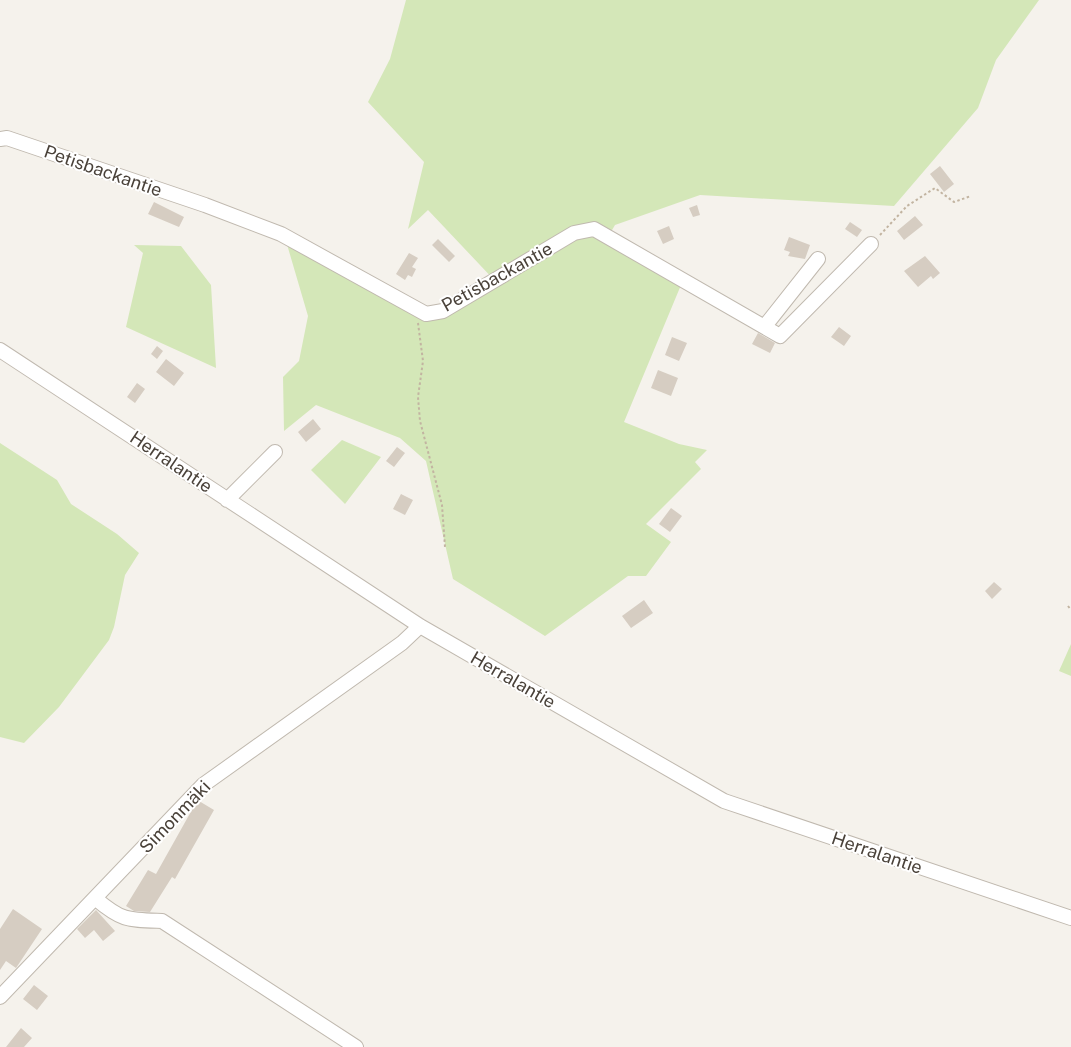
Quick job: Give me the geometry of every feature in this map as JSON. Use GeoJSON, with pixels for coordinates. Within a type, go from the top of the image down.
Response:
{"type":"FeatureCollection","features":[{"type":"Feature","properties":{"kind":"street","name":"Petisbackantie"},"geometry":{"type":"LineString","coordinates":[[0,139],[6,138],[205,205],[281,234],[426,314],[443,311],[574,233],[594,229],[780,336],[871,244]]}},
{"type":"Feature","properties":{"kind":"street"},"geometry":{"type":"LineString","coordinates":[[765,326],[818,259]]}},
{"type":"Feature","properties":{"kind":"street","name":"Herralantie"},"geometry":{"type":"LineString","coordinates":[[0,350],[420,626],[724,801],[1071,918]]}},
{"type":"Feature","properties":{"kind":"street"},"geometry":{"type":"LineString","coordinates":[[227,500],[275,452]]}},
{"type":"Feature","properties":{"kind":"street","name":"Simonmäki"},"geometry":{"type":"LineString","coordinates":[[0,997],[96,899],[203,784],[402,644],[420,626]]}},
{"type":"Feature","properties":{"kind":"street"},"geometry":{"type":"LineString","coordinates":[[96,899],[116,915],[131,920],[162,921],[356,1047]]}},
{"type":"Feature","properties":{"kind":"path"},"geometry":{"type":"LineString","coordinates":[[871,244],[907,206],[935,188],[954,202],[971,196]]}},
{"type":"Feature","properties":{"kind":"path"},"geometry":{"type":"LineString","coordinates":[[417,308],[423,361],[418,397],[420,421],[442,505],[445,547]]}},
{"type":"Feature","properties":{"kind":"path"},"geometry":{"type":"LineString","coordinates":[[1068,606],[1071,610]]}},
{"type":"Feature","properties":{"kind":"green space"},"geometry":{"type":"Polygon","coordinates":[[[406,0],[1039,0],[996,60],[978,108],[894,206],[700,195],[615,225],[605,242],[681,285],[624,422],[679,444],[707,450],[695,462],[701,469],[646,524],[671,542],[646,576],[628,576],[545,636],[453,579],[426,461],[400,438],[316,405],[284,431],[283,377],[299,361],[308,316],[286,241],[426,317],[497,283],[428,210],[408,229],[424,162],[368,102],[390,59],[406,0]]]}},
{"type":"Feature","properties":{"kind":"green space"},"geometry":{"type":"Polygon","coordinates":[[[134,245],[181,246],[211,285],[216,368],[126,327],[143,253],[134,245]]]}},
{"type":"Feature","properties":{"kind":"green space"},"geometry":{"type":"Polygon","coordinates":[[[342,440],[381,457],[345,504],[311,470],[342,440]]]}},
{"type":"Feature","properties":{"kind":"green space"},"geometry":{"type":"Polygon","coordinates":[[[0,443],[57,480],[71,504],[117,534],[139,553],[125,575],[114,627],[109,640],[59,707],[24,743],[0,737],[0,443]]]}},
{"type":"Feature","properties":{"kind":"green space"},"geometry":{"type":"Polygon","coordinates":[[[1071,644],[1071,676],[1059,671],[1071,644]]]}},
{"type":"Feature","properties":{"kind":"building"},"geometry":{"type":"Polygon","coordinates":[[[940,166],[954,184],[944,192],[930,174],[940,166]]]}},
{"type":"Feature","properties":{"kind":"building"},"geometry":{"type":"Polygon","coordinates":[[[154,202],[184,217],[179,227],[148,214],[154,202]]]}},
{"type":"Feature","properties":{"kind":"building"},"geometry":{"type":"Polygon","coordinates":[[[697,205],[700,215],[693,217],[689,208],[697,205]]]}},
{"type":"Feature","properties":{"kind":"building"},"geometry":{"type":"Polygon","coordinates":[[[915,216],[923,225],[904,240],[897,231],[915,216]]]}},
{"type":"Feature","properties":{"kind":"building"},"geometry":{"type":"Polygon","coordinates":[[[850,222],[862,230],[857,237],[845,229],[850,222]]]}},
{"type":"Feature","properties":{"kind":"building"},"geometry":{"type":"Polygon","coordinates":[[[669,226],[674,239],[663,244],[657,231],[669,226]]]}},
{"type":"Feature","properties":{"kind":"building"},"geometry":{"type":"Polygon","coordinates":[[[789,237],[810,245],[805,259],[788,256],[790,252],[784,250],[789,237]]]}},
{"type":"Feature","properties":{"kind":"building"},"geometry":{"type":"Polygon","coordinates":[[[438,239],[455,256],[449,262],[432,245],[438,239]]]}},
{"type":"Feature","properties":{"kind":"building"},"geometry":{"type":"Polygon","coordinates":[[[409,253],[418,258],[412,267],[416,269],[412,277],[408,275],[405,280],[396,274],[409,253]]]}},
{"type":"Feature","properties":{"kind":"building"},"geometry":{"type":"Polygon","coordinates":[[[925,256],[940,273],[933,279],[931,276],[918,287],[904,271],[925,256]]]}},
{"type":"Feature","properties":{"kind":"building"},"geometry":{"type":"Polygon","coordinates":[[[839,327],[851,336],[844,346],[831,337],[839,327]]]}},
{"type":"Feature","properties":{"kind":"building"},"geometry":{"type":"Polygon","coordinates":[[[758,333],[775,343],[770,353],[752,344],[758,333]]]}},
{"type":"Feature","properties":{"kind":"building"},"geometry":{"type":"Polygon","coordinates":[[[672,337],[687,343],[679,361],[665,355],[672,337]]]}},
{"type":"Feature","properties":{"kind":"building"},"geometry":{"type":"Polygon","coordinates":[[[157,346],[163,351],[157,359],[151,354],[157,346]]]}},
{"type":"Feature","properties":{"kind":"building"},"geometry":{"type":"Polygon","coordinates":[[[166,359],[184,373],[174,386],[156,372],[166,359]]]}},
{"type":"Feature","properties":{"kind":"building"},"geometry":{"type":"Polygon","coordinates":[[[658,370],[678,378],[671,396],[651,388],[658,370]]]}},
{"type":"Feature","properties":{"kind":"building"},"geometry":{"type":"Polygon","coordinates":[[[137,383],[145,389],[135,403],[127,397],[137,383]]]}},
{"type":"Feature","properties":{"kind":"building"},"geometry":{"type":"Polygon","coordinates":[[[313,419],[321,429],[306,442],[298,432],[313,419]]]}},
{"type":"Feature","properties":{"kind":"building"},"geometry":{"type":"Polygon","coordinates":[[[397,447],[405,453],[394,467],[386,461],[397,447]]]}},
{"type":"Feature","properties":{"kind":"building"},"geometry":{"type":"Polygon","coordinates":[[[401,494],[413,500],[405,515],[393,509],[401,494]]]}},
{"type":"Feature","properties":{"kind":"building"},"geometry":{"type":"Polygon","coordinates":[[[671,508],[682,516],[670,532],[659,524],[671,508]]]}},
{"type":"Feature","properties":{"kind":"building"},"geometry":{"type":"Polygon","coordinates":[[[994,582],[1002,589],[992,599],[985,591],[994,582]]]}},
{"type":"Feature","properties":{"kind":"building"},"geometry":{"type":"Polygon","coordinates":[[[644,600],[653,613],[631,628],[622,616],[644,600]]]}},
{"type":"Feature","properties":{"kind":"building"},"geometry":{"type":"Polygon","coordinates":[[[199,801],[214,810],[175,879],[172,877],[150,912],[134,911],[126,906],[148,870],[156,874],[193,808],[199,801]]]}},
{"type":"Feature","properties":{"kind":"building"},"geometry":{"type":"Polygon","coordinates":[[[13,909],[42,929],[16,968],[6,961],[0,970],[0,929],[13,909]]]}},
{"type":"Feature","properties":{"kind":"building"},"geometry":{"type":"Polygon","coordinates":[[[96,910],[115,931],[103,941],[94,930],[85,938],[77,929],[96,910]]]}},
{"type":"Feature","properties":{"kind":"building"},"geometry":{"type":"Polygon","coordinates":[[[34,985],[48,996],[37,1010],[23,999],[34,985]]]}},
{"type":"Feature","properties":{"kind":"building"},"geometry":{"type":"Polygon","coordinates":[[[21,1028],[32,1038],[24,1047],[6,1047],[21,1028]]]}}]}
